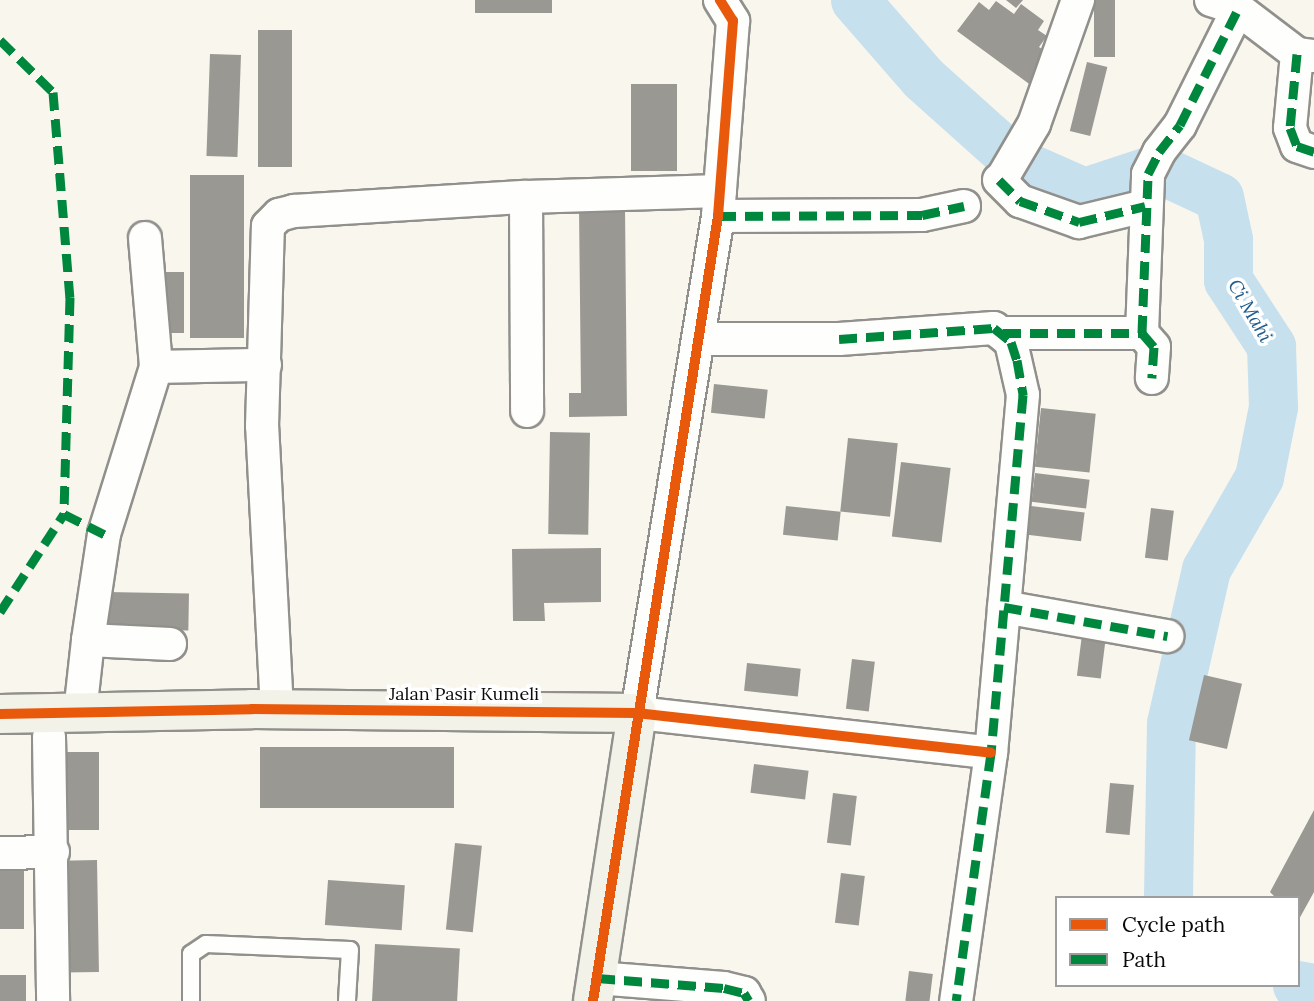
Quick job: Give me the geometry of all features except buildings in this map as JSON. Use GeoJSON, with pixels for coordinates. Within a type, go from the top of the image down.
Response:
{"type":"FeatureCollection","features":[{"type":"Feature","properties":{"kind":"street"},"geometry":{"type":"LineString","coordinates":[[720,0],[733,21],[719,204],[595,989],[724,988],[744,993],[749,1001]]}},
{"type":"Feature","properties":{"kind":"street"},"geometry":{"type":"LineString","coordinates":[[1078,0],[1034,124],[1001,178],[1020,201],[1079,222],[1145,200]]}},
{"type":"Feature","properties":{"kind":"street"},"geometry":{"type":"LineString","coordinates":[[1152,378],[1154,347],[1142,333],[1148,174],[1159,152],[1180,125],[1225,5],[1306,55],[1290,128],[1297,146],[1314,152]]}},
{"type":"Feature","properties":{"kind":"street"},"geometry":{"type":"LineString","coordinates":[[526,197],[527,411]]}},
{"type":"Feature","properties":{"kind":"street"},"geometry":{"type":"LineString","coordinates":[[277,710],[262,426],[268,226],[279,215],[294,211],[526,197],[922,215],[964,206]]}},
{"type":"Feature","properties":{"kind":"street"},"geometry":{"type":"LineString","coordinates":[[80,713],[104,534],[156,367],[145,238]]}},
{"type":"Feature","properties":{"kind":"street"},"geometry":{"type":"LineString","coordinates":[[698,339],[839,339],[994,328],[1011,342],[1023,396],[992,753],[956,1001]]}},
{"type":"Feature","properties":{"kind":"street"},"geometry":{"type":"LineString","coordinates":[[1003,333],[1142,333]]}},
{"type":"Feature","properties":{"kind":"street"},"geometry":{"type":"LineString","coordinates":[[156,367],[265,365]]}},
{"type":"Feature","properties":{"kind":"street"},"geometry":{"type":"LineString","coordinates":[[1004,607],[1167,636]]}},
{"type":"Feature","properties":{"kind":"street"},"geometry":{"type":"LineString","coordinates":[[88,640],[170,644]]}},
{"type":"Feature","properties":{"kind":"street","name":"Jalan Pasir Kumeli"},"geometry":{"type":"LineString","coordinates":[[0,714],[277,710],[637,713]]}},
{"type":"Feature","properties":{"kind":"street"},"geometry":{"type":"LineString","coordinates":[[637,713],[992,753]]}},
{"type":"Feature","properties":{"kind":"street"},"geometry":{"type":"LineString","coordinates":[[49,737],[54,1001]]}},
{"type":"Feature","properties":{"kind":"street"},"geometry":{"type":"LineString","coordinates":[[0,853],[53,852]]}},
{"type":"Feature","properties":{"kind":"lane"},"geometry":{"type":"LineString","coordinates":[[191,1001],[191,954],[206,944],[350,950],[347,1001]]}},
{"type":"Feature","properties":{"kind":"waterway","name":"Ci Mahi"},"geometry":{"type":"LineString","coordinates":[[855,0],[923,78],[1018,163],[1084,192],[1157,168],[1219,197],[1228,239],[1228,280],[1271,346],[1273,407],[1259,477],[1206,569],[1171,723],[1168,896]]}},
{"type":"Feature","properties":{"kind":"waterway","name":"Ci Mahi"},"geometry":{"type":"LineString","coordinates":[[1300,986],[1314,988]]}},
{"type":"Feature","properties":{"kind":"marked path"},"geometry":{"type":"LineString","coordinates":[[1142,333],[1148,174],[1159,152],[1180,125],[1238,9]]}},
{"type":"Feature","properties":{"kind":"marked path"},"geometry":{"type":"LineString","coordinates":[[0,40],[53,92],[70,297],[64,514],[104,534]]}},
{"type":"Feature","properties":{"kind":"marked path"},"geometry":{"type":"LineString","coordinates":[[1297,54],[1290,128],[1297,146],[1314,152]]}},
{"type":"Feature","properties":{"kind":"marked path"},"geometry":{"type":"LineString","coordinates":[[999,180],[1020,201],[1079,222],[1145,206]]}},
{"type":"Feature","properties":{"kind":"marked path"},"geometry":{"type":"LineString","coordinates":[[718,216],[922,215],[964,206]]}},
{"type":"Feature","properties":{"kind":"marked path"},"geometry":{"type":"LineString","coordinates":[[839,339],[994,328],[1011,342],[1017,360],[1023,395],[991,753],[956,1001]]}},
{"type":"Feature","properties":{"kind":"marked path"},"geometry":{"type":"LineString","coordinates":[[1003,333],[1142,333]]}},
{"type":"Feature","properties":{"kind":"marked path"},"geometry":{"type":"LineString","coordinates":[[1142,333],[1154,347],[1152,378]]}},
{"type":"Feature","properties":{"kind":"marked path"},"geometry":{"type":"LineString","coordinates":[[0,612],[64,514]]}},
{"type":"Feature","properties":{"kind":"marked path"},"geometry":{"type":"LineString","coordinates":[[1004,607],[1167,636]]}},
{"type":"Feature","properties":{"kind":"marked path"},"geometry":{"type":"LineString","coordinates":[[597,978],[724,988],[744,993],[749,1001]]}},
{"type":"Feature","properties":{"kind":"cycle path"},"geometry":{"type":"LineString","coordinates":[[593,1001],[718,216],[733,21],[720,0]]}},
{"type":"Feature","properties":{"kind":"cycle path"},"geometry":{"type":"LineString","coordinates":[[0,714],[252,709],[637,713],[991,753]]}}]}
